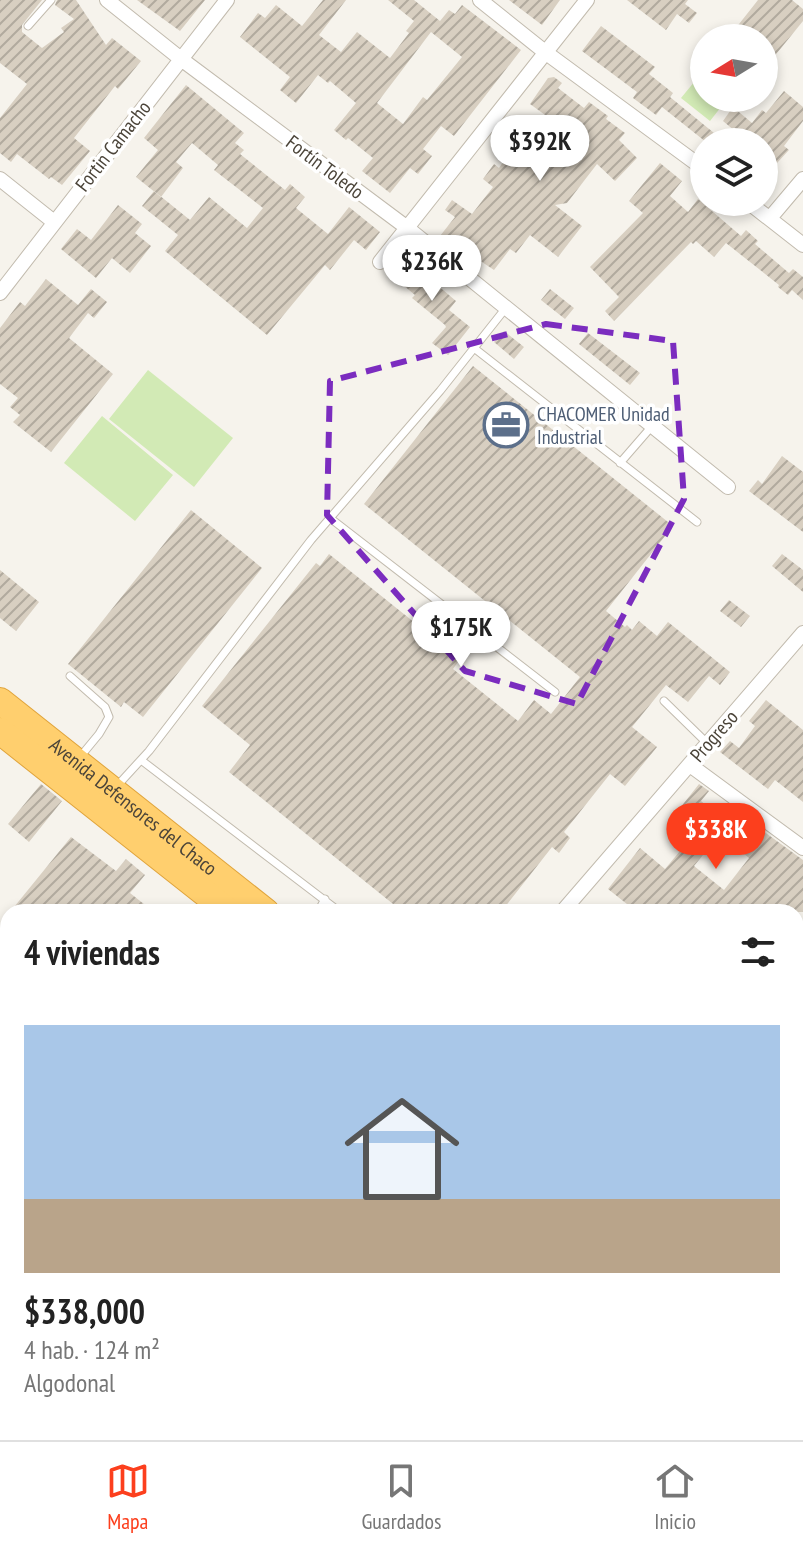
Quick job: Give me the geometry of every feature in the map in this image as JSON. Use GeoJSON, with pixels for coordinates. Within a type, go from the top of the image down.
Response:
{"type":"FeatureCollection","features":[{"type":"Feature","properties":{"kind":"highway","name":"Avenida Defensores del Chaco"},"geometry":{"type":"LineString","coordinates":[[0,701],[256,904]]}},
{"type":"Feature","properties":{"kind":"highway","name":"Avenida Defensores del Chaco"},"geometry":{"type":"LineString","coordinates":[[0,731],[219,904]]}},
{"type":"Feature","properties":{"kind":"street","name":"Fortín Toledo"},"geometry":{"type":"LineString","coordinates":[[107,0],[406,227],[728,487]]}},
{"type":"Feature","properties":{"kind":"street","name":"Fortin Camacho"},"geometry":{"type":"LineString","coordinates":[[0,293],[227,0]]}},
{"type":"Feature","properties":{"kind":"street"},"geometry":{"type":"LineString","coordinates":[[480,0],[690,159]]}},
{"type":"Feature","properties":{"kind":"street"},"geometry":{"type":"LineString","coordinates":[[380,262],[587,0]]}},
{"type":"Feature","properties":{"kind":"street"},"geometry":{"type":"LineString","coordinates":[[0,179],[54,222]]}},
{"type":"Feature","properties":{"kind":"street"},"geometry":{"type":"LineString","coordinates":[[770,218],[803,179]]}},
{"type":"Feature","properties":{"kind":"street"},"geometry":{"type":"LineString","coordinates":[[767,216],[803,245]]}},
{"type":"Feature","properties":{"kind":"street","name":"Progreso"},"geometry":{"type":"LineString","coordinates":[[569,904],[803,633]]}},
{"type":"Feature","properties":{"kind":"street"},"geometry":{"type":"LineString","coordinates":[[690,765],[803,848]]}},
{"type":"Feature","properties":{"kind":"lane"},"geometry":{"type":"LineString","coordinates":[[28,26],[51,0]]}},
{"type":"Feature","properties":{"kind":"lane"},"geometry":{"type":"LineString","coordinates":[[112,790],[141,760],[330,518],[440,391],[506,308]]}},
{"type":"Feature","properties":{"kind":"lane"},"geometry":{"type":"LineString","coordinates":[[474,348],[697,522]]}},
{"type":"Feature","properties":{"kind":"lane"},"geometry":{"type":"LineString","coordinates":[[620,463],[653,425]]}},
{"type":"Feature","properties":{"kind":"lane"},"geometry":{"type":"LineString","coordinates":[[330,518],[555,692]]}},
{"type":"Feature","properties":{"kind":"lane"},"geometry":{"type":"LineString","coordinates":[[70,676],[105,707],[109,717],[76,761]]}},
{"type":"Feature","properties":{"kind":"lane"},"geometry":{"type":"LineString","coordinates":[[664,701],[708,744]]}},
{"type":"Feature","properties":{"kind":"lane"},"geometry":{"type":"LineString","coordinates":[[141,760],[331,904]]}},
{"type":"Feature","properties":{"kind":"lane"},"geometry":{"type":"LineString","coordinates":[[322,904],[325,899]]}},
{"type":"Feature","properties":{"kind":"highlighted area"},"geometry":{"type":"Polygon","coordinates":[[[546,324],[673,341],[684,499],[577,704],[465,671],[327,515],[330,381],[546,324]]]}},
{"type":"Feature","properties":{"kind":"green space"},"geometry":{"type":"Polygon","coordinates":[[[690,87],[690,105],[681,98],[690,87]]]}},
{"type":"Feature","properties":{"kind":"green space"},"geometry":{"type":"Polygon","coordinates":[[[699,112],[717,112],[710,121],[699,112]]]}},
{"type":"Feature","properties":{"kind":"green space"},"geometry":{"type":"Polygon","coordinates":[[[148,370],[233,438],[194,487],[109,419],[148,370]]]}},
{"type":"Feature","properties":{"kind":"green space"},"geometry":{"type":"Polygon","coordinates":[[[102,416],[173,475],[135,521],[64,463],[102,416]]]}},
{"type":"Feature","properties":{"kind":"building"},"geometry":{"type":"Polygon","coordinates":[[[0,0],[42,0],[22,25],[22,32],[42,48],[64,32],[61,28],[74,19],[55,5],[57,0],[76,0],[106,45],[112,38],[141,61],[118,89],[115,86],[74,138],[90,151],[62,185],[51,177],[49,179],[17,154],[11,162],[0,153],[0,118],[27,84],[0,63],[0,0]]]}},
{"type":"Feature","properties":{"kind":"building"},"geometry":{"type":"Polygon","coordinates":[[[137,0],[205,0],[180,31],[137,0]]]}},
{"type":"Feature","properties":{"kind":"building"},"geometry":{"type":"Polygon","coordinates":[[[323,0],[346,0],[319,35],[341,52],[357,32],[390,58],[414,21],[388,0],[414,0],[440,21],[449,10],[455,14],[462,5],[521,50],[454,136],[441,126],[423,149],[432,156],[418,174],[410,168],[390,193],[362,171],[373,158],[334,130],[356,103],[318,75],[296,103],[280,90],[290,77],[240,37],[258,13],[265,18],[276,5],[302,26],[323,0]],[[431,32],[377,103],[403,124],[423,97],[427,100],[462,57],[431,32]]]}},
{"type":"Feature","properties":{"kind":"building"},"geometry":{"type":"Polygon","coordinates":[[[509,0],[560,0],[542,25],[509,0]]]}},
{"type":"Feature","properties":{"kind":"building"},"geometry":{"type":"Polygon","coordinates":[[[627,0],[688,0],[685,4],[697,13],[689,23],[677,14],[666,30],[627,0]]]}},
{"type":"Feature","properties":{"kind":"building"},"geometry":{"type":"Polygon","coordinates":[[[758,0],[792,0],[803,9],[803,21],[778,52],[778,24],[739,24],[758,0]]]}},
{"type":"Feature","properties":{"kind":"building"},"geometry":{"type":"Polygon","coordinates":[[[601,26],[655,67],[649,74],[673,93],[670,97],[708,128],[690,129],[662,107],[656,115],[633,98],[637,92],[582,51],[601,26]]]}},
{"type":"Feature","properties":{"kind":"building"},"geometry":{"type":"Polygon","coordinates":[[[554,77],[562,83],[558,88],[584,108],[589,102],[608,116],[606,119],[625,133],[619,140],[637,158],[615,181],[597,164],[567,203],[555,205],[582,226],[558,257],[530,235],[516,253],[510,249],[494,270],[473,256],[471,259],[440,236],[455,217],[445,210],[452,200],[472,214],[493,187],[483,179],[494,164],[499,168],[505,159],[510,162],[520,149],[533,158],[551,135],[545,131],[552,120],[530,104],[548,78],[554,77]]]}},
{"type":"Feature","properties":{"kind":"building"},"geometry":{"type":"Polygon","coordinates":[[[186,85],[244,133],[235,143],[244,150],[240,154],[285,190],[290,184],[305,197],[296,208],[328,234],[349,207],[380,232],[366,250],[354,240],[330,270],[325,265],[267,335],[165,251],[178,235],[142,206],[154,191],[136,177],[158,150],[144,138],[186,85]],[[192,143],[176,162],[183,168],[161,197],[190,220],[209,197],[247,228],[263,208],[214,170],[218,165],[192,143]]]}},
{"type":"Feature","properties":{"kind":"building"},"geometry":{"type":"Polygon","coordinates":[[[784,91],[803,107],[803,121],[784,146],[789,150],[778,162],[778,128],[731,128],[723,121],[729,112],[739,112],[752,123],[760,112],[778,112],[778,98],[784,91]]]}},
{"type":"Feature","properties":{"kind":"building"},"geometry":{"type":"Polygon","coordinates":[[[660,163],[682,181],[670,196],[688,212],[690,209],[690,216],[718,216],[741,236],[746,230],[758,241],[755,244],[789,273],[793,269],[803,277],[803,300],[792,290],[788,295],[726,243],[714,257],[696,241],[691,242],[614,321],[605,311],[619,297],[590,267],[643,213],[629,201],[660,163]]]}},
{"type":"Feature","properties":{"kind":"building"},"geometry":{"type":"Polygon","coordinates":[[[118,205],[142,224],[135,233],[151,246],[130,273],[112,258],[96,278],[61,249],[77,229],[91,240],[118,205]]]}},
{"type":"Feature","properties":{"kind":"building"},"geometry":{"type":"Polygon","coordinates":[[[407,255],[418,265],[416,267],[456,301],[449,310],[470,327],[448,355],[432,343],[445,325],[412,298],[415,295],[391,275],[407,255]]]}},
{"type":"Feature","properties":{"kind":"building"},"geometry":{"type":"Polygon","coordinates":[[[46,279],[78,305],[91,289],[107,302],[94,318],[88,313],[69,338],[113,374],[51,452],[13,422],[20,415],[10,407],[18,398],[0,384],[0,328],[20,302],[25,306],[46,279]]]}},
{"type":"Feature","properties":{"kind":"building"},"geometry":{"type":"Polygon","coordinates":[[[550,289],[574,308],[565,319],[541,300],[550,289]]]}},
{"type":"Feature","properties":{"kind":"building"},"geometry":{"type":"Polygon","coordinates":[[[504,331],[524,347],[514,359],[494,342],[504,331]]]}},
{"type":"Feature","properties":{"kind":"building"},"geometry":{"type":"Polygon","coordinates":[[[588,333],[640,373],[630,385],[579,344],[588,333]]]}},
{"type":"Feature","properties":{"kind":"building"},"geometry":{"type":"Polygon","coordinates":[[[473,366],[673,526],[606,611],[625,627],[627,625],[632,630],[639,621],[657,636],[668,622],[730,672],[720,685],[709,676],[688,702],[666,685],[632,727],[657,747],[625,786],[610,774],[564,832],[570,838],[559,853],[552,847],[507,904],[393,904],[229,772],[250,745],[202,706],[316,563],[320,566],[329,554],[460,659],[453,669],[518,721],[534,700],[551,714],[580,677],[364,504],[473,366]]]}},
{"type":"Feature","properties":{"kind":"building"},"geometry":{"type":"Polygon","coordinates":[[[782,456],[803,472],[803,532],[749,491],[758,480],[762,484],[782,456]]]}},
{"type":"Feature","properties":{"kind":"building"},"geometry":{"type":"Polygon","coordinates":[[[191,510],[262,568],[143,717],[124,702],[121,707],[68,664],[191,510]]]}},
{"type":"Feature","properties":{"kind":"building"},"geometry":{"type":"Polygon","coordinates":[[[782,554],[803,570],[803,592],[772,566],[782,554]]]}},
{"type":"Feature","properties":{"kind":"building"},"geometry":{"type":"Polygon","coordinates":[[[0,570],[39,602],[16,631],[0,618],[0,570]]]}},
{"type":"Feature","properties":{"kind":"building"},"geometry":{"type":"Polygon","coordinates":[[[729,600],[750,616],[741,627],[720,611],[729,600]]]}},
{"type":"Feature","properties":{"kind":"building"},"geometry":{"type":"Polygon","coordinates":[[[766,700],[803,730],[803,802],[775,780],[768,789],[720,752],[730,741],[739,748],[755,726],[749,721],[766,700]]]}},
{"type":"Feature","properties":{"kind":"building"},"geometry":{"type":"Polygon","coordinates":[[[41,784],[62,801],[29,842],[8,824],[41,784]]]}},
{"type":"Feature","properties":{"kind":"building"},"geometry":{"type":"Polygon","coordinates":[[[699,784],[709,791],[701,801],[729,824],[734,818],[747,829],[752,823],[803,860],[803,904],[627,904],[608,889],[640,848],[665,869],[690,839],[683,834],[694,820],[680,808],[699,784]],[[729,841],[720,852],[711,845],[694,866],[724,890],[749,858],[729,841]]]}},
{"type":"Feature","properties":{"kind":"building"},"geometry":{"type":"Polygon","coordinates":[[[71,837],[116,871],[126,859],[145,875],[130,893],[144,904],[17,904],[71,837]]]}},
{"type":"Feature","properties":{"kind":"place","name":"CHACOMER Unidad Industrial"},"geometry":{"type":"Point","coordinates":[506,425]}}]}
